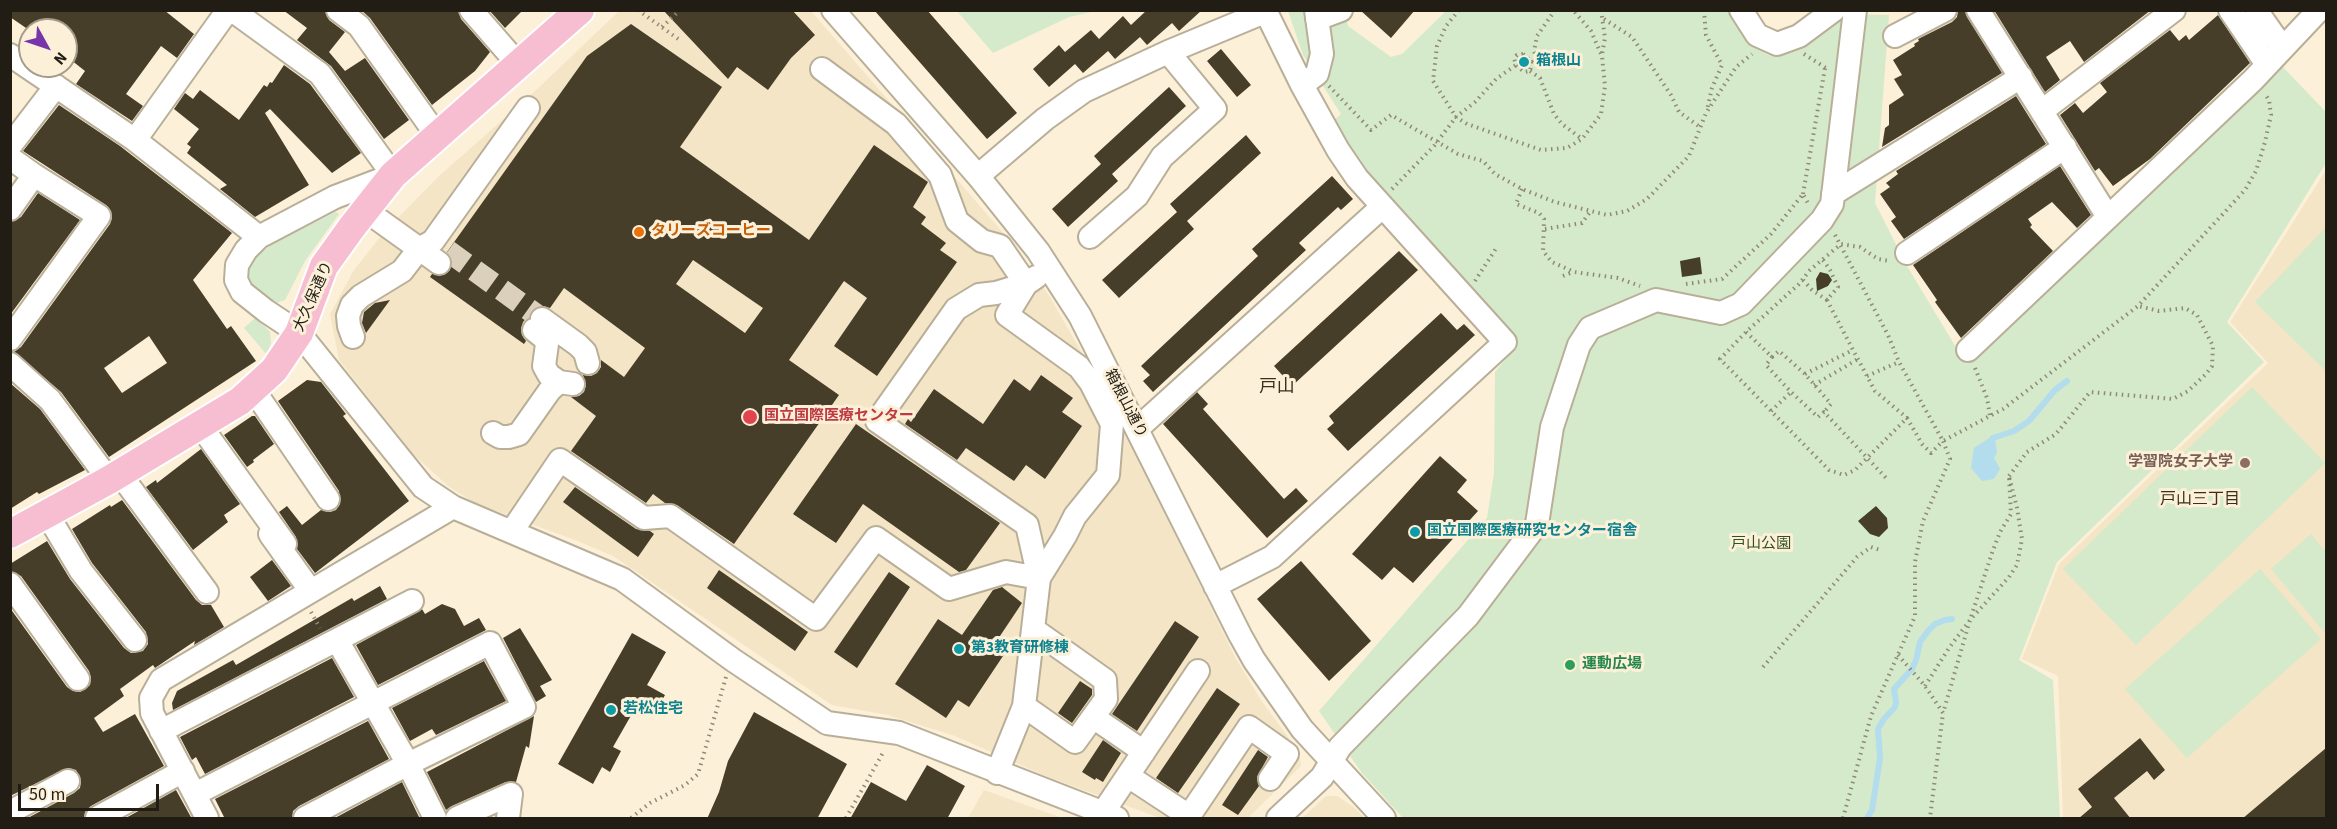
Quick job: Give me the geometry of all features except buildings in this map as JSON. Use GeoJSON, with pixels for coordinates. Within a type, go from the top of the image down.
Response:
{"type":"FeatureCollection","features":[{"type":"Feature","properties":{"kind":"main road","name":"大久保通り"},"geometry":{"type":"LineString","coordinates":[[10,534],[114,477],[240,401],[274,370],[299,333],[324,266],[393,175],[580,10]]}},
{"type":"Feature","properties":{"kind":"street"},"geometry":{"type":"LineString","coordinates":[[135,140],[230,10],[320,74],[393,175],[335,197],[259,237],[246,250],[237,265],[236,280],[242,292],[299,333],[423,487],[453,507],[622,579],[733,660],[827,723],[898,733],[1109,816],[1128,776],[1198,671]]}},
{"type":"Feature","properties":{"kind":"street"},"geometry":{"type":"LineString","coordinates":[[338,10],[358,26],[438,137]]}},
{"type":"Feature","properties":{"kind":"street"},"geometry":{"type":"LineString","coordinates":[[471,10],[518,64]]}},
{"type":"Feature","properties":{"kind":"street","name":"箱根山通り"},"geometry":{"type":"LineString","coordinates":[[833,10],[1015,219],[1050,268],[1080,316],[1240,635],[1269,684],[1302,729],[1384,819]]}},
{"type":"Feature","properties":{"kind":"street"},"geometry":{"type":"LineString","coordinates":[[1310,79],[1322,54],[1317,15],[1341,10]]}},
{"type":"Feature","properties":{"kind":"street"},"geometry":{"type":"LineString","coordinates":[[1741,10],[1757,35],[1777,44],[1799,36],[1834,10]]}},
{"type":"Feature","properties":{"kind":"street"},"geometry":{"type":"LineString","coordinates":[[1278,819],[1322,777],[1340,747],[1468,616],[1537,524],[1552,427],[1576,353],[1590,328],[1656,300],[1721,313],[1741,304],[1822,220],[1832,204],[1856,10]]}},
{"type":"Feature","properties":{"kind":"street"},"geometry":{"type":"LineString","coordinates":[[1895,36],[1945,10]]}},
{"type":"Feature","properties":{"kind":"street"},"geometry":{"type":"LineString","coordinates":[[1978,10],[2108,217]]}},
{"type":"Feature","properties":{"kind":"street"},"geometry":{"type":"LineString","coordinates":[[2042,111],[2174,10]]}},
{"type":"Feature","properties":{"kind":"street"},"geometry":{"type":"LineString","coordinates":[[2230,10],[2260,71]]}},
{"type":"Feature","properties":{"kind":"street"},"geometry":{"type":"LineString","coordinates":[[2256,10],[2282,47]]}},
{"type":"Feature","properties":{"kind":"street"},"geometry":{"type":"LineString","coordinates":[[1968,350],[2260,71],[2319,10]]}},
{"type":"Feature","properties":{"kind":"street"},"geometry":{"type":"LineString","coordinates":[[978,176],[1044,119],[1084,91],[1168,52],[1262,13],[1269,18],[1310,79],[1338,150],[1357,178],[1505,342],[1272,557],[1215,586]]}},
{"type":"Feature","properties":{"kind":"street"},"geometry":{"type":"LineString","coordinates":[[1090,237],[1137,196],[1162,157],[1215,109],[1168,52]]}},
{"type":"Feature","properties":{"kind":"street"},"geometry":{"type":"LineString","coordinates":[[10,55],[135,140],[259,237]]}},
{"type":"Feature","properties":{"kind":"street"},"geometry":{"type":"LineString","coordinates":[[822,69],[896,124],[940,175],[957,220],[982,241],[1000,246],[1026,284]]}},
{"type":"Feature","properties":{"kind":"street"},"geometry":{"type":"LineString","coordinates":[[1833,194],[2021,77]]}},
{"type":"Feature","properties":{"kind":"street"},"geometry":{"type":"LineString","coordinates":[[10,146],[56,86]]}},
{"type":"Feature","properties":{"kind":"street"},"geometry":{"type":"LineString","coordinates":[[353,337],[348,316],[352,305],[361,296],[435,251],[528,108]]}},
{"type":"Feature","properties":{"kind":"street"},"geometry":{"type":"LineString","coordinates":[[1907,252],[2065,147]]}},
{"type":"Feature","properties":{"kind":"street"},"geometry":{"type":"LineString","coordinates":[[10,158],[99,216],[10,339]]}},
{"type":"Feature","properties":{"kind":"street"},"geometry":{"type":"LineString","coordinates":[[10,209],[33,175]]}},
{"type":"Feature","properties":{"kind":"street"},"geometry":{"type":"LineString","coordinates":[[369,204],[435,251]]}},
{"type":"Feature","properties":{"kind":"street"},"geometry":{"type":"LineString","coordinates":[[1137,429],[1382,207]]}},
{"type":"Feature","properties":{"kind":"street"},"geometry":{"type":"LineString","coordinates":[[997,773],[1024,706],[1039,578],[1027,525],[877,421],[956,309],[979,295],[996,293],[1026,284],[1050,268]]}},
{"type":"Feature","properties":{"kind":"street"},"geometry":{"type":"LineString","coordinates":[[1026,284],[1007,315],[1079,367],[1091,383],[1112,424],[1108,475],[1075,516],[1039,578]]}},
{"type":"Feature","properties":{"kind":"street"},"geometry":{"type":"LineString","coordinates":[[493,433],[500,437],[519,434],[550,390],[566,383],[549,375],[544,366],[547,344],[538,325],[578,345],[585,352],[588,363]]}},
{"type":"Feature","properties":{"kind":"street"},"geometry":{"type":"LineString","coordinates":[[10,364],[50,400],[207,592]]}},
{"type":"Feature","properties":{"kind":"street"},"geometry":{"type":"LineString","coordinates":[[253,389],[328,499]]}},
{"type":"Feature","properties":{"kind":"street"},"geometry":{"type":"LineString","coordinates":[[200,425],[285,544]]}},
{"type":"Feature","properties":{"kind":"street"},"geometry":{"type":"LineString","coordinates":[[512,531],[560,460],[644,518],[670,516],[816,619],[876,538],[949,589],[1006,572],[1039,578]]}},
{"type":"Feature","properties":{"kind":"street"},"geometry":{"type":"LineString","coordinates":[[248,504],[310,591]]}},
{"type":"Feature","properties":{"kind":"street"},"geometry":{"type":"LineString","coordinates":[[207,819],[152,713],[151,698],[161,680],[453,507]]}},
{"type":"Feature","properties":{"kind":"street"},"geometry":{"type":"LineString","coordinates":[[47,514],[81,571],[135,640]]}},
{"type":"Feature","properties":{"kind":"street"},"geometry":{"type":"LineString","coordinates":[[10,584],[78,679]]}},
{"type":"Feature","properties":{"kind":"street"},"geometry":{"type":"LineString","coordinates":[[161,731],[412,601]]}},
{"type":"Feature","properties":{"kind":"street"},"geometry":{"type":"LineString","coordinates":[[1024,706],[1075,742],[1106,699],[1105,680],[1033,629]]}},
{"type":"Feature","properties":{"kind":"street"},"geometry":{"type":"LineString","coordinates":[[337,640],[408,764],[435,819]]}},
{"type":"Feature","properties":{"kind":"street"},"geometry":{"type":"LineString","coordinates":[[195,794],[490,643],[524,707],[408,764],[305,819]]}},
{"type":"Feature","properties":{"kind":"street"},"geometry":{"type":"LineString","coordinates":[[1093,717],[1144,752]]}},
{"type":"Feature","properties":{"kind":"street"},"geometry":{"type":"LineString","coordinates":[[1128,776],[1189,816],[1249,727],[1287,754],[1270,780]]}},
{"type":"Feature","properties":{"kind":"street"},"geometry":{"type":"LineString","coordinates":[[98,819],[183,771]]}},
{"type":"Feature","properties":{"kind":"street"},"geometry":{"type":"LineString","coordinates":[[10,812],[68,781]]}},
{"type":"Feature","properties":{"kind":"street"},"geometry":{"type":"LineString","coordinates":[[457,819],[511,794],[508,819]]}},
{"type":"Feature","properties":{"kind":"path"},"geometry":{"type":"LineString","coordinates":[[638,10],[681,41]]}},
{"type":"Feature","properties":{"kind":"path"},"geometry":{"type":"LineString","coordinates":[[662,27],[680,10]]}},
{"type":"Feature","properties":{"kind":"path"},"geometry":{"type":"LineString","coordinates":[[1459,10],[1446,26],[1437,46],[1433,81],[1456,117],[1467,124],[1541,150],[1567,148],[1582,139],[1601,114],[1605,86],[1602,56],[1605,38],[1601,10]]}},
{"type":"Feature","properties":{"kind":"path"},"geometry":{"type":"LineString","coordinates":[[1530,71],[1532,62],[1537,59],[1534,51],[1537,36],[1555,10]]}},
{"type":"Feature","properties":{"kind":"path"},"geometry":{"type":"LineString","coordinates":[[1573,10],[1591,31],[1602,56]]}},
{"type":"Feature","properties":{"kind":"path"},"geometry":{"type":"LineString","coordinates":[[1310,79],[1371,130],[1391,115],[1458,154],[1483,161],[1495,174],[1522,189],[1555,202],[1607,215],[1627,211],[1647,199],[1689,156],[1722,65],[1706,35],[1704,10]]}},
{"type":"Feature","properties":{"kind":"path"},"geometry":{"type":"LineString","coordinates":[[1604,19],[1632,37],[1671,95],[1679,112],[1700,127]]}},
{"type":"Feature","properties":{"kind":"path"},"geometry":{"type":"LineString","coordinates":[[1706,113],[1736,67],[1769,40]]}},
{"type":"Feature","properties":{"kind":"path"},"geometry":{"type":"LineString","coordinates":[[1798,50],[1847,80]]}},
{"type":"Feature","properties":{"kind":"path"},"geometry":{"type":"LineString","coordinates":[[1532,62],[1522,54],[1514,58],[1516,65],[1524,72],[1530,71],[1540,78],[1554,114],[1562,124],[1582,139]]}},
{"type":"Feature","properties":{"kind":"path"},"geometry":{"type":"LineString","coordinates":[[1382,207],[1389,192],[1437,142],[1456,117],[1475,102],[1496,79],[1516,65]]}},
{"type":"Feature","properties":{"kind":"path"},"geometry":{"type":"LineString","coordinates":[[1680,285],[1722,279],[1771,234],[1803,194],[1825,68]]}},
{"type":"Feature","properties":{"kind":"path"},"geometry":{"type":"LineString","coordinates":[[1803,280],[1812,290],[1827,300],[1875,391],[1907,418],[1922,444],[1931,453],[1943,441],[2003,409],[2138,306],[2245,190],[2256,171],[2271,115],[2269,99],[2260,71]]}},
{"type":"Feature","properties":{"kind":"path"},"geometry":{"type":"LineString","coordinates":[[1522,189],[1516,204],[1541,215],[1545,223],[1543,251],[1552,262],[1574,272],[1618,278],[1647,289],[1656,300]]}},
{"type":"Feature","properties":{"kind":"path"},"geometry":{"type":"LineString","coordinates":[[1803,194],[1814,213]]}},
{"type":"Feature","properties":{"kind":"path"},"geometry":{"type":"LineString","coordinates":[[1545,229],[1582,223],[1590,212]]}},
{"type":"Feature","properties":{"kind":"path"},"geometry":{"type":"LineString","coordinates":[[1831,230],[1841,244],[1899,362],[1943,441],[1950,459],[1923,520],[1915,562],[1915,616],[1871,716],[1843,819]]}},
{"type":"Feature","properties":{"kind":"path"},"geometry":{"type":"LineString","coordinates":[[1907,252],[1889,261],[1878,260],[1860,247],[1841,244],[1746,332],[1720,360],[1829,470],[1844,475],[1855,470],[1907,418]]}},
{"type":"Feature","properties":{"kind":"path"},"geometry":{"type":"LineString","coordinates":[[1486,263],[1497,247]]}},
{"type":"Feature","properties":{"kind":"path"},"geometry":{"type":"LineString","coordinates":[[1822,260],[1838,287],[1827,300]]}},
{"type":"Feature","properties":{"kind":"path"},"geometry":{"type":"LineString","coordinates":[[1563,276],[1574,272]]}},
{"type":"Feature","properties":{"kind":"path"},"geometry":{"type":"LineString","coordinates":[[1930,819],[1943,713],[1970,620],[2000,532],[2011,514],[2009,476],[2028,452],[2056,434],[2090,392],[2173,399],[2188,391],[2212,366],[2213,346],[2197,315],[2185,308],[2159,311],[2138,306]]}},
{"type":"Feature","properties":{"kind":"path"},"geometry":{"type":"LineString","coordinates":[[1746,332],[1772,357]]}},
{"type":"Feature","properties":{"kind":"path"},"geometry":{"type":"LineString","coordinates":[[1805,374],[1853,350]]}},
{"type":"Feature","properties":{"kind":"path"},"geometry":{"type":"LineString","coordinates":[[1968,350],[1987,398],[1990,416]]}},
{"type":"Feature","properties":{"kind":"path"},"geometry":{"type":"LineString","coordinates":[[1779,351],[1805,374],[1831,404],[1818,417],[1766,365],[1779,351]]}},
{"type":"Feature","properties":{"kind":"path"},"geometry":{"type":"LineString","coordinates":[[1815,385],[1858,359]]}},
{"type":"Feature","properties":{"kind":"path"},"geometry":{"type":"LineString","coordinates":[[1867,376],[1899,362]]}},
{"type":"Feature","properties":{"kind":"path"},"geometry":{"type":"LineString","coordinates":[[1771,411],[1791,392]]}},
{"type":"Feature","properties":{"kind":"path"},"geometry":{"type":"LineString","coordinates":[[1824,412],[1887,478]]}},
{"type":"Feature","properties":{"kind":"path"},"geometry":{"type":"LineString","coordinates":[[1925,686],[1970,620],[2017,565],[2022,539],[2018,508],[2009,476]]}},
{"type":"Feature","properties":{"kind":"path"},"geometry":{"type":"LineString","coordinates":[[1763,668],[1857,557],[1871,547],[1880,550]]}},
{"type":"Feature","properties":{"kind":"path"},"geometry":{"type":"LineString","coordinates":[[1898,655],[1915,673],[1943,713]]}},
{"type":"Feature","properties":{"kind":"path"},"geometry":{"type":"LineString","coordinates":[[631,819],[650,804],[685,785],[698,774],[716,716],[721,688],[730,668]]}},
{"type":"Feature","properties":{"kind":"path"},"geometry":{"type":"LineString","coordinates":[[846,819],[888,746]]}},
{"type":"Feature","properties":{"kind":"shaded area","name":"国立国際医療センター"},"geometry":{"type":"Polygon","coordinates":[[[619,11],[811,11],[1018,250],[1048,294],[1107,396],[1236,659],[1261,700],[1299,752],[1301,766],[1248,818],[1160,818],[1048,777],[955,736],[888,715],[832,705],[613,556],[475,503],[448,486],[413,454],[339,360],[330,314],[354,270],[384,232],[439,176],[533,93],[619,11]]]}},
{"type":"Feature","properties":{"kind":"shaded area","name":"学習院女子大学"},"geometry":{"type":"Polygon","coordinates":[[[2326,170],[2326,818],[2063,818],[2058,676],[2022,659],[2059,564],[2268,363],[2230,322],[2326,170]]]}},
{"type":"Feature","properties":{"kind":"shaded area"},"geometry":{"type":"Polygon","coordinates":[[[984,790],[1062,818],[968,818],[984,790]]]}},
{"type":"Feature","properties":{"kind":"shaded area"},"geometry":{"type":"Polygon","coordinates":[[[1326,796],[1337,796],[1355,808],[1364,818],[1302,818],[1326,796]]]}},
{"type":"Feature","properties":{"kind":"green space"},"geometry":{"type":"Polygon","coordinates":[[[957,11],[1096,11],[1069,17],[993,53],[957,11]]]}},
{"type":"Feature","properties":{"kind":"green space","name":"戸山公園"},"geometry":{"type":"Polygon","coordinates":[[[1288,11],[1344,11],[1348,26],[1391,57],[1402,54],[1446,11],[1728,11],[1748,40],[1759,50],[1769,55],[1781,56],[1798,50],[1844,14],[1889,15],[1875,203],[1907,266],[1966,364],[2281,65],[2326,112],[2326,163],[2227,322],[2264,362],[2057,562],[2019,660],[2053,680],[2060,818],[1403,818],[1362,773],[1319,711],[1487,518],[1494,473],[1495,372],[1513,349],[1364,172],[1332,122],[1341,114],[1303,55],[1288,11]]]}},
{"type":"Feature","properties":{"kind":"green space"},"geometry":{"type":"Polygon","coordinates":[[[336,212],[339,214],[305,261],[285,300],[273,304],[249,282],[247,269],[257,256],[275,242],[336,212]]]}},
{"type":"Feature","properties":{"kind":"green space"},"geometry":{"type":"Polygon","coordinates":[[[2326,227],[2326,371],[2255,302],[2326,227]]]}},
{"type":"Feature","properties":{"kind":"green space"},"geometry":{"type":"Polygon","coordinates":[[[256,317],[270,332],[271,343],[267,355],[244,328],[256,317]]]}},
{"type":"Feature","properties":{"kind":"green space"},"geometry":{"type":"Polygon","coordinates":[[[2252,387],[2325,463],[2136,645],[2063,569],[2252,387]]]}},
{"type":"Feature","properties":{"kind":"green space"},"geometry":{"type":"Polygon","coordinates":[[[2311,534],[2326,552],[2326,634],[2271,569],[2311,534]]]}},
{"type":"Feature","properties":{"kind":"green space"},"geometry":{"type":"Polygon","coordinates":[[[2260,569],[2321,639],[2187,758],[2125,689],[2260,569]]]}},
{"type":"Feature","properties":{"kind":"water"},"geometry":{"type":"Polygon","coordinates":[[[1991,437],[1995,439],[1997,453],[1994,458],[2000,469],[1994,479],[1982,481],[1971,468],[1974,448],[1991,437]]]}},
{"type":"Feature","properties":{"kind":"waterway"},"geometry":{"type":"LineString","coordinates":[[1993,438],[2014,431],[2029,421],[2055,390],[2067,381]]}},
{"type":"Feature","properties":{"kind":"waterway"},"geometry":{"type":"LineString","coordinates":[[1867,818],[1872,810],[1880,758],[1878,729],[1895,707],[1894,689],[1912,669],[1920,642],[1928,631],[1935,624],[1952,619]]}},
{"type":"Feature","properties":{"kind":"tunnel"},"geometry":{"type":"LineString","coordinates":[[448,251],[542,319]]}},
{"type":"Feature","properties":{"kind":"place","name":"箱根山"},"geometry":{"type":"Point","coordinates":[1524,62]}},
{"type":"Feature","properties":{"kind":"place","name":"タリーズコーヒー"},"geometry":{"type":"Point","coordinates":[639,232]}},
{"type":"Feature","properties":{"kind":"place","name":"国立国際医療センター"},"geometry":{"type":"Point","coordinates":[750,417]}},
{"type":"Feature","properties":{"kind":"place","name":"学習院女子大学"},"geometry":{"type":"Point","coordinates":[2245,463]}},
{"type":"Feature","properties":{"kind":"place","name":"国立国際医療研究センター宿舎"},"geometry":{"type":"Point","coordinates":[1415,532]}},
{"type":"Feature","properties":{"kind":"place","name":"第3教育研修棟"},"geometry":{"type":"Point","coordinates":[959,649]}},
{"type":"Feature","properties":{"kind":"place","name":"運動広場"},"geometry":{"type":"Point","coordinates":[1570,665]}},
{"type":"Feature","properties":{"kind":"place","name":"若松住宅"},"geometry":{"type":"Point","coordinates":[611,710]}},
{"type":"Feature","properties":{"kind":"district","name":"戸山"},"geometry":{"type":"Point","coordinates":[1277,388]}},
{"type":"Feature","properties":{"kind":"district","name":"戸山三丁目"},"geometry":{"type":"Point","coordinates":[2200,500]}}]}
